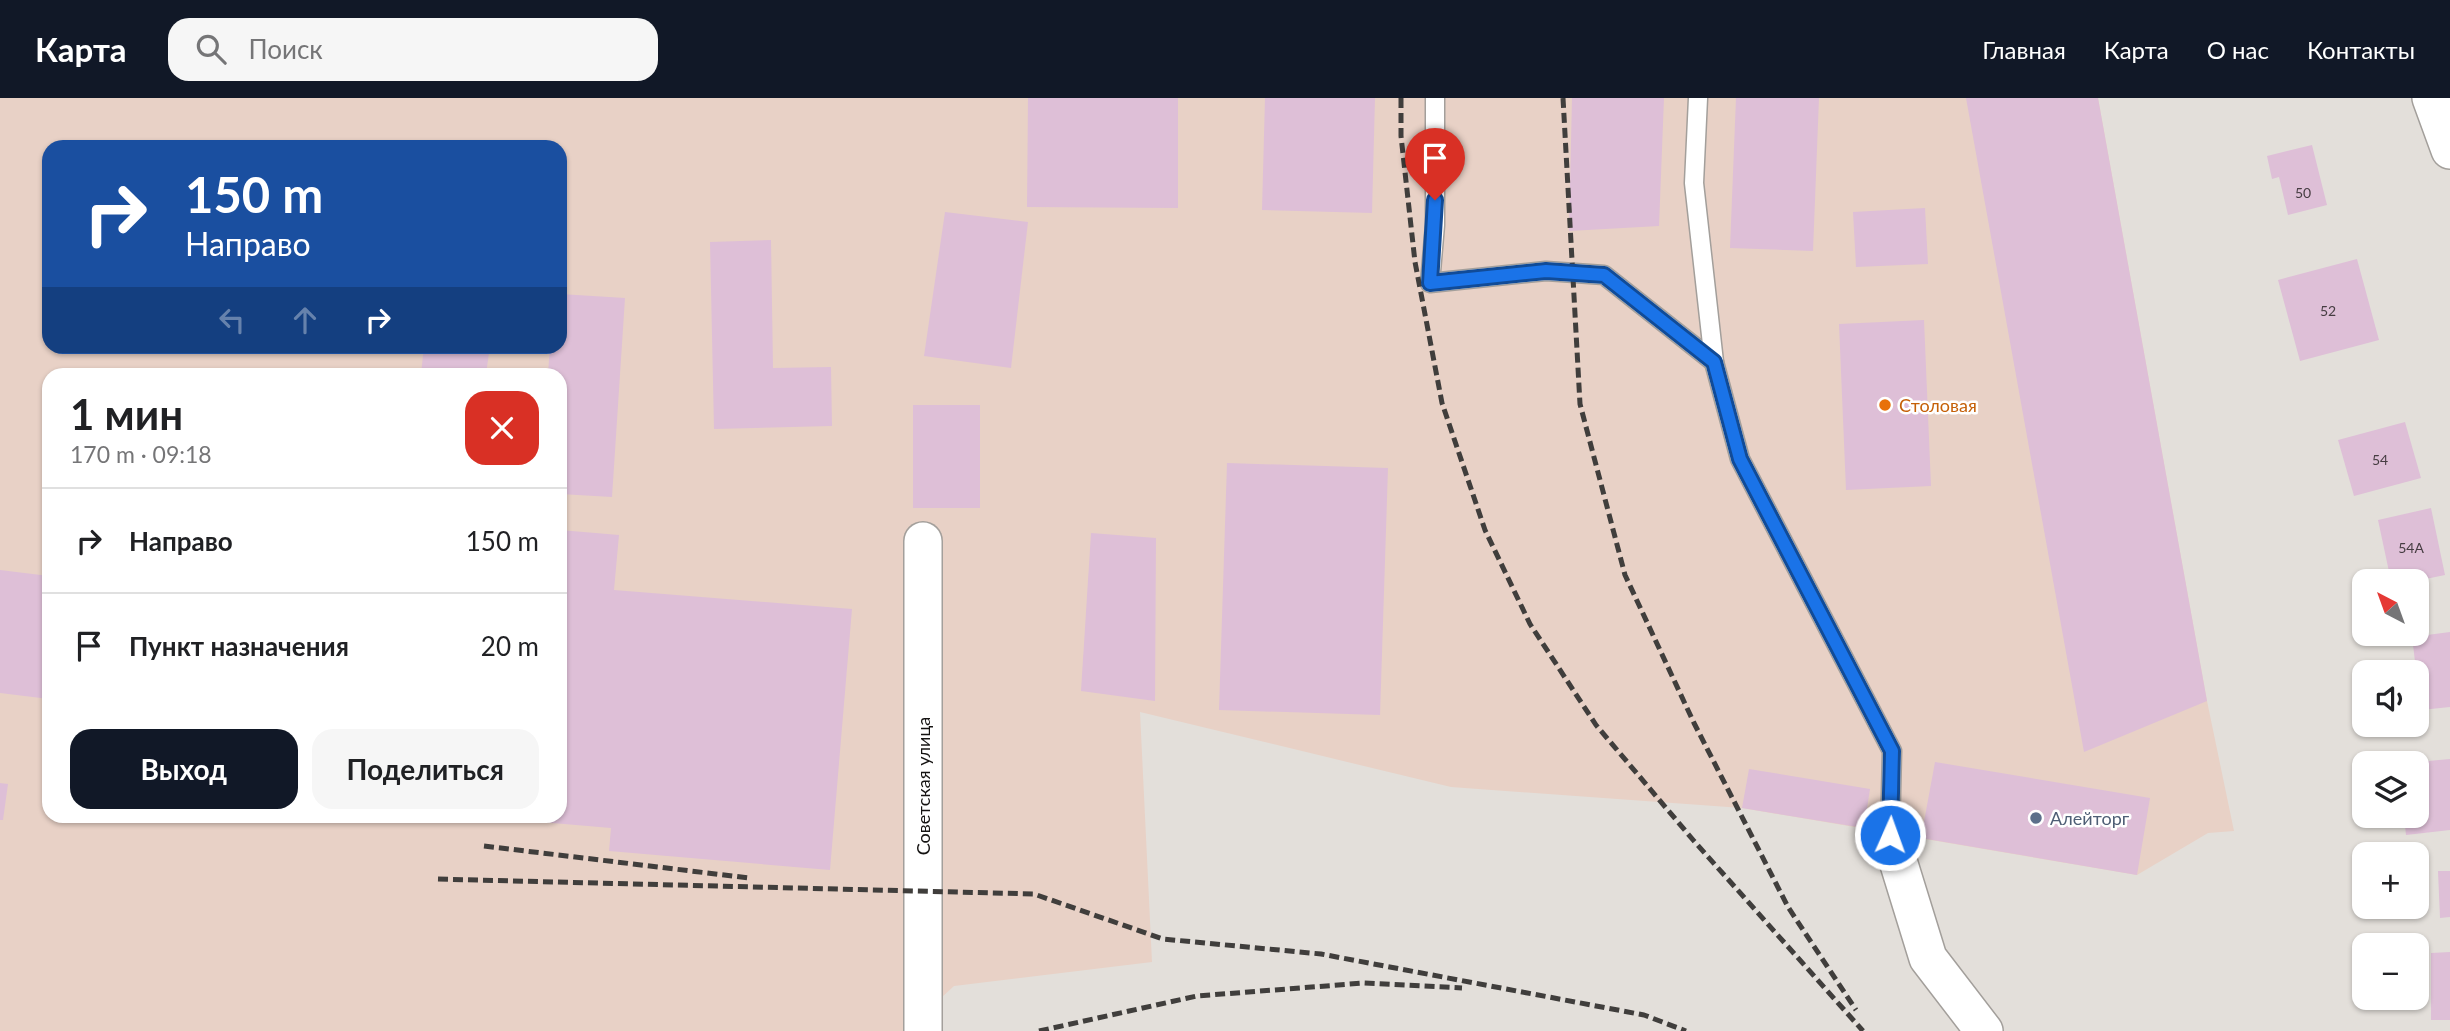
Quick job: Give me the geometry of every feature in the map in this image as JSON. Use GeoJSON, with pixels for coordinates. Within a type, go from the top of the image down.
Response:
{"type":"FeatureCollection","features":[{"type":"Feature","properties":{"kind":"street"},"geometry":{"type":"LineString","coordinates":[[2431,98],[2450,150]]}},
{"type":"Feature","properties":{"kind":"street","name":"Советская улица"},"geometry":{"type":"LineString","coordinates":[[923,541],[923,1031]]}},
{"type":"Feature","properties":{"kind":"street"},"geometry":{"type":"LineString","coordinates":[[1890,835],[1928,958],[1984,1031]]}},
{"type":"Feature","properties":{"kind":"lane"},"geometry":{"type":"LineString","coordinates":[[1435,98],[1434,225],[1430,283],[1546,271],[1604,275],[1714,362]]}},
{"type":"Feature","properties":{"kind":"lane"},"geometry":{"type":"LineString","coordinates":[[1698,98],[1694,183],[1714,362],[1740,459],[1892,751],[1890,835]]}},
{"type":"Feature","properties":{"kind":"shaded area"},"geometry":{"type":"Polygon","coordinates":[[[0,98],[2098,98],[2207,701],[2234,831],[2208,833],[2137,875],[1742,808],[1451,787],[1140,712],[1152,962],[954,986],[905,1031],[0,1031],[0,98]]]}},
{"type":"Feature","properties":{"kind":"building"},"geometry":{"type":"Polygon","coordinates":[[[1028,98],[1178,98],[1178,208],[1027,207],[1028,98]]]}},
{"type":"Feature","properties":{"kind":"building"},"geometry":{"type":"Polygon","coordinates":[[[1265,98],[1375,98],[1372,213],[1262,210],[1265,98]]]}},
{"type":"Feature","properties":{"kind":"building"},"geometry":{"type":"Polygon","coordinates":[[[1572,98],[1664,98],[1659,226],[1569,231],[1572,98]]]}},
{"type":"Feature","properties":{"kind":"building"},"geometry":{"type":"Polygon","coordinates":[[[1736,98],[1819,98],[1813,251],[1730,248],[1736,98]]]}},
{"type":"Feature","properties":{"kind":"building"},"geometry":{"type":"Polygon","coordinates":[[[1966,98],[2098,98],[2207,701],[2084,752],[1966,98]]]}},
{"type":"Feature","properties":{"kind":"building"},"geometry":{"type":"Polygon","coordinates":[[[2312,145],[2327,205],[2288,215],[2279,177],[2272,179],[2267,156],[2312,145]]]}},
{"type":"Feature","properties":{"kind":"building"},"geometry":{"type":"Polygon","coordinates":[[[1925,208],[1928,264],[1856,267],[1853,212],[1925,208]]]}},
{"type":"Feature","properties":{"kind":"building"},"geometry":{"type":"Polygon","coordinates":[[[945,212],[1028,222],[1011,368],[924,356],[945,212]]]}},
{"type":"Feature","properties":{"kind":"building"},"geometry":{"type":"Polygon","coordinates":[[[771,240],[773,368],[831,367],[832,426],[714,429],[710,242],[771,240]]]}},
{"type":"Feature","properties":{"kind":"building"},"geometry":{"type":"Polygon","coordinates":[[[2357,259],[2379,340],[2300,361],[2278,280],[2357,259]]]}},
{"type":"Feature","properties":{"kind":"building"},"geometry":{"type":"Polygon","coordinates":[[[567,294],[625,298],[612,497],[567,494],[567,368],[548,368],[549,354],[567,354],[567,294]]]}},
{"type":"Feature","properties":{"kind":"building","name":"Столовая"},"geometry":{"type":"Polygon","coordinates":[[[1924,320],[1931,486],[1846,490],[1839,324],[1924,320]]]}},
{"type":"Feature","properties":{"kind":"building"},"geometry":{"type":"Polygon","coordinates":[[[423,354],[489,354],[487,368],[422,368],[423,354]]]}},
{"type":"Feature","properties":{"kind":"building"},"geometry":{"type":"Polygon","coordinates":[[[913,405],[980,405],[980,508],[913,508],[913,405]]]}},
{"type":"Feature","properties":{"kind":"building"},"geometry":{"type":"Polygon","coordinates":[[[2405,422],[2421,478],[2354,496],[2338,440],[2405,422]]]}},
{"type":"Feature","properties":{"kind":"building"},"geometry":{"type":"Polygon","coordinates":[[[1227,463],[1388,468],[1380,715],[1219,710],[1227,463]]]}},
{"type":"Feature","properties":{"kind":"building"},"geometry":{"type":"Polygon","coordinates":[[[2431,508],[2445,575],[2429,578],[2429,569],[2388,569],[2378,520],[2431,508]]]}},
{"type":"Feature","properties":{"kind":"building"},"geometry":{"type":"Polygon","coordinates":[[[567,531],[619,535],[614,590],[852,609],[830,870],[609,851],[611,828],[552,823],[567,823],[567,531]]]}},
{"type":"Feature","properties":{"kind":"building"},"geometry":{"type":"Polygon","coordinates":[[[1091,533],[1156,538],[1155,701],[1081,691],[1091,533]]]}},
{"type":"Feature","properties":{"kind":"building"},"geometry":{"type":"Polygon","coordinates":[[[0,570],[42,575],[42,698],[0,693],[0,570]]]}},
{"type":"Feature","properties":{"kind":"building"},"geometry":{"type":"Polygon","coordinates":[[[2450,632],[2450,707],[2429,709],[2429,660],[2415,660],[2413,646],[2429,646],[2429,635],[2450,632]]]}},
{"type":"Feature","properties":{"kind":"building"},"geometry":{"type":"Polygon","coordinates":[[[2450,759],[2450,830],[2406,835],[2405,828],[2429,828],[2429,761],[2450,759]]]}},
{"type":"Feature","properties":{"kind":"building","name":"Алейторг"},"geometry":{"type":"Polygon","coordinates":[[[1935,762],[2150,798],[2137,875],[1921,838],[1935,762]]]}},
{"type":"Feature","properties":{"kind":"building"},"geometry":{"type":"Polygon","coordinates":[[[1749,769],[1870,789],[1864,828],[1742,808],[1749,769]]]}},
{"type":"Feature","properties":{"kind":"building"},"geometry":{"type":"Polygon","coordinates":[[[0,783],[8,784],[3,820],[0,820],[0,783]]]}},
{"type":"Feature","properties":{"kind":"building"},"geometry":{"type":"Polygon","coordinates":[[[2438,871],[2450,871],[2450,917],[2440,918],[2438,871]]]}},
{"type":"Feature","properties":{"kind":"building"},"geometry":{"type":"Polygon","coordinates":[[[2450,952],[2450,1020],[2431,1020],[2431,953],[2450,952]]]}},
{"type":"Feature","properties":{"kind":"railway"},"geometry":{"type":"LineString","coordinates":[[1401,98],[1401,136],[1415,262],[1442,403],[1485,530],[1530,624],[1596,725],[1694,841],[1863,1031]]}},
{"type":"Feature","properties":{"kind":"railway"},"geometry":{"type":"LineString","coordinates":[[1563,98],[1580,404],[1625,575],[1694,723],[1788,907],[1856,1010]]}},
{"type":"Feature","properties":{"kind":"railway"},"geometry":{"type":"LineString","coordinates":[[484,846],[749,878]]}},
{"type":"Feature","properties":{"kind":"railway"},"geometry":{"type":"LineString","coordinates":[[438,879],[1034,894],[1163,939],[1321,954],[1644,1015],[1686,1031]]}},
{"type":"Feature","properties":{"kind":"railway"},"geometry":{"type":"LineString","coordinates":[[1039,1031],[1197,996],[1364,983],[1462,988]]}},
{"type":"Feature","properties":{"kind":"place","name":"Столовая"},"geometry":{"type":"Point","coordinates":[1885,405]}},
{"type":"Feature","properties":{"kind":"place","name":"Алейторг"},"geometry":{"type":"Point","coordinates":[2036,818]}},
{"type":"Feature","properties":{"kind":"route"},"geometry":{"type":"LineString","coordinates":[[1435,200],[1430,283],[1546,271],[1604,275],[1714,362],[1740,459],[1892,751],[1890,835]]}}]}
